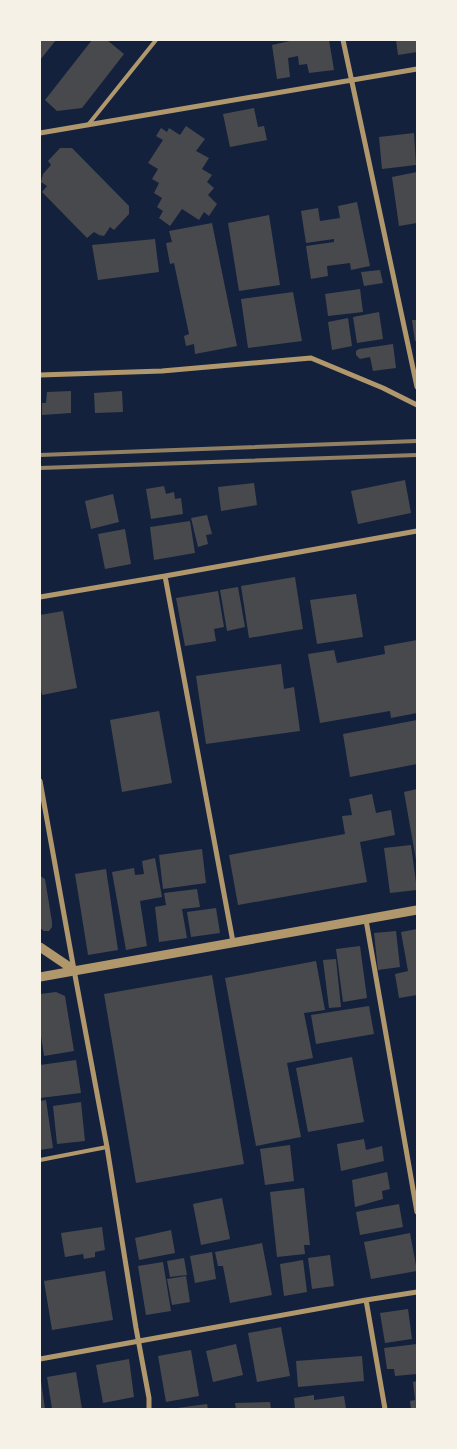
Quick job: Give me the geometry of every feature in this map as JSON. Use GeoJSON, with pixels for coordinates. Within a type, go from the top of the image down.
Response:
{"type":"FeatureCollection","features":[{"type":"Feature","properties":{"kind":"street"},"geometry":{"type":"LineString","coordinates":[[343,40],[417,387]]}},
{"type":"Feature","properties":{"kind":"street"},"geometry":{"type":"LineString","coordinates":[[40,133],[417,69]]}},
{"type":"Feature","properties":{"kind":"street"},"geometry":{"type":"LineString","coordinates":[[40,375],[162,371],[311,358],[383,388],[417,405]]}},
{"type":"Feature","properties":{"kind":"street"},"geometry":{"type":"LineString","coordinates":[[40,597],[417,531]]}},
{"type":"Feature","properties":{"kind":"street"},"geometry":{"type":"LineString","coordinates":[[165,576],[233,942]]}},
{"type":"Feature","properties":{"kind":"street"},"geometry":{"type":"LineString","coordinates":[[40,781],[107,1147],[149,1398],[148,1409]]}},
{"type":"Feature","properties":{"kind":"street"},"geometry":{"type":"LineString","coordinates":[[40,977],[417,910]]}},
{"type":"Feature","properties":{"kind":"street"},"geometry":{"type":"LineString","coordinates":[[366,920],[417,1212]]}},
{"type":"Feature","properties":{"kind":"street"},"geometry":{"type":"LineString","coordinates":[[40,947],[74,970]]}},
{"type":"Feature","properties":{"kind":"street"},"geometry":{"type":"LineString","coordinates":[[40,1359],[417,1292]]}},
{"type":"Feature","properties":{"kind":"street"},"geometry":{"type":"LineString","coordinates":[[366,1300],[385,1409]]}},
{"type":"Feature","properties":{"kind":"lane"},"geometry":{"type":"LineString","coordinates":[[88,125],[156,40]]}},
{"type":"Feature","properties":{"kind":"lane"},"geometry":{"type":"LineString","coordinates":[[40,1160],[107,1147]]}},
{"type":"Feature","properties":{"kind":"building"},"geometry":{"type":"Polygon","coordinates":[[[40,40],[56,40],[40,60],[40,40]]]}},
{"type":"Feature","properties":{"kind":"building"},"geometry":{"type":"Polygon","coordinates":[[[92,40],[107,40],[124,54],[82,108],[57,111],[45,100],[92,40]]]}},
{"type":"Feature","properties":{"kind":"building"},"geometry":{"type":"Polygon","coordinates":[[[294,40],[329,40],[334,70],[309,73],[307,64],[299,65],[298,56],[288,58],[290,77],[277,79],[272,45],[294,40]]]}},
{"type":"Feature","properties":{"kind":"building"},"geometry":{"type":"Polygon","coordinates":[[[396,40],[417,40],[417,52],[398,55],[396,40]]]}},
{"type":"Feature","properties":{"kind":"building"},"geometry":{"type":"Polygon","coordinates":[[[254,108],[258,127],[264,126],[267,140],[230,147],[223,114],[254,108]]]}},
{"type":"Feature","properties":{"kind":"building"},"geometry":{"type":"Polygon","coordinates":[[[186,126],[205,139],[196,151],[209,158],[202,169],[212,175],[207,182],[214,188],[208,195],[217,204],[209,216],[204,212],[199,220],[182,209],[170,226],[159,218],[163,211],[157,207],[162,198],[154,193],[159,183],[152,179],[158,169],[148,163],[163,140],[156,136],[161,128],[167,132],[169,128],[180,135],[186,126]]]}},
{"type":"Feature","properties":{"kind":"building"},"geometry":{"type":"Polygon","coordinates":[[[414,133],[416,165],[382,169],[379,137],[414,133]]]}},
{"type":"Feature","properties":{"kind":"building"},"geometry":{"type":"Polygon","coordinates":[[[60,148],[72,148],[129,206],[129,214],[114,230],[110,227],[104,236],[94,232],[87,238],[42,192],[47,186],[41,182],[43,174],[51,165],[48,161],[60,148]]]}},
{"type":"Feature","properties":{"kind":"building"},"geometry":{"type":"Polygon","coordinates":[[[417,172],[417,223],[399,226],[392,177],[417,172]]]}},
{"type":"Feature","properties":{"kind":"building"},"geometry":{"type":"Polygon","coordinates":[[[357,202],[370,266],[351,270],[350,263],[327,266],[328,276],[311,279],[306,246],[334,242],[334,239],[306,243],[301,211],[318,208],[320,221],[340,218],[338,206],[357,202]]]}},
{"type":"Feature","properties":{"kind":"building"},"geometry":{"type":"Polygon","coordinates":[[[269,215],[280,285],[239,291],[228,223],[269,215]]]}},
{"type":"Feature","properties":{"kind":"building"},"geometry":{"type":"Polygon","coordinates":[[[212,223],[237,346],[195,354],[194,344],[186,346],[184,336],[189,334],[174,263],[170,264],[166,243],[172,242],[169,231],[212,223]]]}},
{"type":"Feature","properties":{"kind":"building"},"geometry":{"type":"Polygon","coordinates":[[[155,239],[159,272],[98,280],[92,245],[155,239]]]}},
{"type":"Feature","properties":{"kind":"building"},"geometry":{"type":"Polygon","coordinates":[[[380,270],[383,283],[364,286],[361,272],[380,270]]]}},
{"type":"Feature","properties":{"kind":"building"},"geometry":{"type":"Polygon","coordinates":[[[360,289],[363,312],[328,316],[325,294],[360,289]]]}},
{"type":"Feature","properties":{"kind":"building"},"geometry":{"type":"Polygon","coordinates":[[[293,292],[302,341],[248,348],[241,299],[293,292]]]}},
{"type":"Feature","properties":{"kind":"building"},"geometry":{"type":"Polygon","coordinates":[[[379,312],[383,339],[357,343],[353,317],[379,312]]]}},
{"type":"Feature","properties":{"kind":"building"},"geometry":{"type":"Polygon","coordinates":[[[348,318],[352,346],[332,350],[328,322],[348,318]]]}},
{"type":"Feature","properties":{"kind":"building"},"geometry":{"type":"Polygon","coordinates":[[[412,320],[417,320],[417,341],[415,341],[412,320]]]}},
{"type":"Feature","properties":{"kind":"building"},"geometry":{"type":"Polygon","coordinates":[[[393,344],[396,368],[373,371],[370,357],[360,359],[356,355],[356,351],[359,349],[393,344]]]}},
{"type":"Feature","properties":{"kind":"building"},"geometry":{"type":"Polygon","coordinates":[[[71,391],[71,413],[42,415],[42,403],[46,403],[47,392],[71,391]]]}},
{"type":"Feature","properties":{"kind":"building"},"geometry":{"type":"Polygon","coordinates":[[[122,391],[123,412],[95,413],[94,393],[122,391]]]}},
{"type":"Feature","properties":{"kind":"building"},"geometry":{"type":"Polygon","coordinates":[[[405,480],[411,513],[358,524],[351,491],[405,480]]]}},
{"type":"Feature","properties":{"kind":"building"},"geometry":{"type":"Polygon","coordinates":[[[254,483],[257,505],[221,511],[218,487],[254,483]]]}},
{"type":"Feature","properties":{"kind":"building"},"geometry":{"type":"Polygon","coordinates":[[[164,486],[166,494],[174,492],[175,499],[181,498],[183,514],[151,519],[146,489],[164,486]]]}},
{"type":"Feature","properties":{"kind":"building"},"geometry":{"type":"Polygon","coordinates":[[[113,494],[119,522],[91,529],[85,501],[113,494]]]}},
{"type":"Feature","properties":{"kind":"building"},"geometry":{"type":"Polygon","coordinates":[[[207,515],[212,534],[206,535],[208,544],[198,547],[191,518],[207,515]]]}},
{"type":"Feature","properties":{"kind":"building"},"geometry":{"type":"Polygon","coordinates":[[[190,521],[195,553],[154,560],[150,527],[190,521]]]}},
{"type":"Feature","properties":{"kind":"building"},"geometry":{"type":"Polygon","coordinates":[[[125,529],[131,564],[105,569],[98,534],[125,529]]]}},
{"type":"Feature","properties":{"kind":"building"},"geometry":{"type":"Polygon","coordinates":[[[295,577],[303,629],[249,638],[241,586],[295,577]]]}},
{"type":"Feature","properties":{"kind":"building"},"geometry":{"type":"Polygon","coordinates":[[[238,587],[245,627],[227,631],[220,590],[238,587]]]}},
{"type":"Feature","properties":{"kind":"building"},"geometry":{"type":"Polygon","coordinates":[[[218,591],[224,627],[214,629],[216,641],[185,646],[176,598],[218,591]]]}},
{"type":"Feature","properties":{"kind":"building"},"geometry":{"type":"Polygon","coordinates":[[[356,594],[363,637],[317,644],[310,600],[356,594]]]}},
{"type":"Feature","properties":{"kind":"building"},"geometry":{"type":"Polygon","coordinates":[[[63,611],[77,688],[42,695],[40,682],[40,615],[63,611]]]}},
{"type":"Feature","properties":{"kind":"building"},"geometry":{"type":"Polygon","coordinates":[[[417,640],[417,713],[391,718],[390,711],[320,723],[308,654],[334,650],[337,663],[385,654],[384,646],[417,640]]]}},
{"type":"Feature","properties":{"kind":"building"},"geometry":{"type":"Polygon","coordinates":[[[281,664],[284,689],[294,687],[300,731],[206,744],[196,676],[281,664]]]}},
{"type":"Feature","properties":{"kind":"building"},"geometry":{"type":"Polygon","coordinates":[[[159,711],[172,783],[122,792],[110,720],[159,711]]]}},
{"type":"Feature","properties":{"kind":"building"},"geometry":{"type":"Polygon","coordinates":[[[417,720],[417,764],[350,777],[343,734],[417,720]]]}},
{"type":"Feature","properties":{"kind":"building"},"geometry":{"type":"Polygon","coordinates":[[[417,789],[417,860],[416,860],[404,792],[417,789]]]}},
{"type":"Feature","properties":{"kind":"building"},"geometry":{"type":"Polygon","coordinates":[[[372,794],[376,813],[391,810],[395,835],[360,842],[367,882],[238,905],[229,855],[345,834],[342,816],[352,815],[349,799],[372,794]]]}},
{"type":"Feature","properties":{"kind":"building"},"geometry":{"type":"Polygon","coordinates":[[[411,845],[417,890],[390,893],[384,848],[411,845]]]}},
{"type":"Feature","properties":{"kind":"building"},"geometry":{"type":"Polygon","coordinates":[[[202,849],[206,883],[163,889],[159,855],[202,849]]]}},
{"type":"Feature","properties":{"kind":"building"},"geometry":{"type":"Polygon","coordinates":[[[155,858],[162,897],[140,901],[147,946],[126,950],[112,872],[134,868],[135,875],[144,874],[142,861],[155,858]]]}},
{"type":"Feature","properties":{"kind":"building"},"geometry":{"type":"Polygon","coordinates":[[[106,869],[118,950],[88,955],[75,874],[106,869]]]}},
{"type":"Feature","properties":{"kind":"building"},"geometry":{"type":"Polygon","coordinates":[[[40,876],[45,879],[52,922],[52,927],[49,931],[44,931],[40,928],[40,876]]]}},
{"type":"Feature","properties":{"kind":"building"},"geometry":{"type":"Polygon","coordinates":[[[197,889],[200,907],[182,909],[187,938],[159,942],[155,907],[166,905],[164,893],[197,889]]]}},
{"type":"Feature","properties":{"kind":"building"},"geometry":{"type":"Polygon","coordinates":[[[216,908],[220,933],[191,937],[187,912],[216,908]]]}},
{"type":"Feature","properties":{"kind":"building"},"geometry":{"type":"Polygon","coordinates":[[[417,929],[417,995],[399,998],[395,974],[408,971],[401,932],[417,929]]]}},
{"type":"Feature","properties":{"kind":"building"},"geometry":{"type":"Polygon","coordinates":[[[396,931],[400,967],[378,970],[374,933],[396,931]]]}},
{"type":"Feature","properties":{"kind":"building"},"geometry":{"type":"Polygon","coordinates":[[[360,946],[367,998],[343,1002],[336,949],[360,946]]]}},
{"type":"Feature","properties":{"kind":"building"},"geometry":{"type":"Polygon","coordinates":[[[336,959],[341,1007],[329,1008],[323,960],[336,959]]]}},
{"type":"Feature","properties":{"kind":"building"},"geometry":{"type":"Polygon","coordinates":[[[316,961],[325,1010],[304,1013],[313,1058],[287,1063],[301,1137],[256,1146],[225,978],[316,961]]]}},
{"type":"Feature","properties":{"kind":"building"},"geometry":{"type":"Polygon","coordinates":[[[212,975],[244,1164],[136,1183],[104,994],[212,975]]]}},
{"type":"Feature","properties":{"kind":"building"},"geometry":{"type":"Polygon","coordinates":[[[56,992],[65,996],[74,1051],[44,1056],[40,1029],[40,994],[56,992]]]}},
{"type":"Feature","properties":{"kind":"building"},"geometry":{"type":"Polygon","coordinates":[[[369,1006],[374,1034],[316,1044],[311,1015],[369,1006]]]}},
{"type":"Feature","properties":{"kind":"building"},"geometry":{"type":"Polygon","coordinates":[[[352,1057],[364,1122],[308,1132],[296,1068],[352,1057]]]}},
{"type":"Feature","properties":{"kind":"building"},"geometry":{"type":"Polygon","coordinates":[[[76,1060],[81,1093],[40,1098],[40,1065],[76,1060]]]}},
{"type":"Feature","properties":{"kind":"building"},"geometry":{"type":"Polygon","coordinates":[[[46,1100],[53,1148],[40,1150],[40,1101],[46,1100]]]}},
{"type":"Feature","properties":{"kind":"building"},"geometry":{"type":"Polygon","coordinates":[[[81,1102],[85,1141],[57,1144],[53,1106],[81,1102]]]}},
{"type":"Feature","properties":{"kind":"building"},"geometry":{"type":"Polygon","coordinates":[[[364,1139],[366,1150],[382,1146],[384,1161],[341,1171],[337,1144],[364,1139]]]}},
{"type":"Feature","properties":{"kind":"building"},"geometry":{"type":"Polygon","coordinates":[[[290,1145],[294,1181],[265,1185],[260,1149],[290,1145]]]}},
{"type":"Feature","properties":{"kind":"building"},"geometry":{"type":"Polygon","coordinates":[[[387,1172],[390,1189],[382,1191],[383,1199],[355,1207],[352,1180],[387,1172]]]}},
{"type":"Feature","properties":{"kind":"building"},"geometry":{"type":"Polygon","coordinates":[[[304,1188],[310,1245],[304,1245],[305,1254],[277,1257],[270,1192],[304,1188]]]}},
{"type":"Feature","properties":{"kind":"building"},"geometry":{"type":"Polygon","coordinates":[[[222,1198],[230,1239],[201,1245],[193,1204],[222,1198]]]}},
{"type":"Feature","properties":{"kind":"building"},"geometry":{"type":"Polygon","coordinates":[[[399,1204],[403,1227],[360,1235],[356,1212],[399,1204]]]}},
{"type":"Feature","properties":{"kind":"building"},"geometry":{"type":"Polygon","coordinates":[[[102,1227],[105,1250],[95,1252],[95,1257],[84,1259],[83,1254],[65,1257],[61,1233],[102,1227]]]}},
{"type":"Feature","properties":{"kind":"building"},"geometry":{"type":"Polygon","coordinates":[[[171,1230],[175,1253],[139,1260],[135,1238],[171,1230]]]}},
{"type":"Feature","properties":{"kind":"building"},"geometry":{"type":"Polygon","coordinates":[[[410,1233],[417,1271],[371,1279],[364,1242],[410,1233]]]}},
{"type":"Feature","properties":{"kind":"building"},"geometry":{"type":"Polygon","coordinates":[[[262,1243],[272,1295],[230,1303],[223,1266],[218,1266],[215,1252],[262,1243]]]}},
{"type":"Feature","properties":{"kind":"building"},"geometry":{"type":"Polygon","coordinates":[[[212,1252],[216,1279],[195,1283],[190,1256],[212,1252]]]}},
{"type":"Feature","properties":{"kind":"building"},"geometry":{"type":"Polygon","coordinates":[[[330,1255],[334,1286],[312,1289],[308,1258],[330,1255]]]}},
{"type":"Feature","properties":{"kind":"building"},"geometry":{"type":"Polygon","coordinates":[[[184,1258],[187,1275],[170,1277],[167,1261],[184,1258]]]}},
{"type":"Feature","properties":{"kind":"building"},"geometry":{"type":"Polygon","coordinates":[[[303,1260],[307,1292],[284,1296],[280,1264],[303,1260]]]}},
{"type":"Feature","properties":{"kind":"building"},"geometry":{"type":"Polygon","coordinates":[[[163,1262],[171,1311],[146,1315],[138,1266],[163,1262]]]}},
{"type":"Feature","properties":{"kind":"building"},"geometry":{"type":"Polygon","coordinates":[[[105,1271],[113,1320],[52,1330],[44,1281],[105,1271]]]}},
{"type":"Feature","properties":{"kind":"building"},"geometry":{"type":"Polygon","coordinates":[[[186,1276],[190,1302],[172,1305],[167,1279],[186,1276]]]}},
{"type":"Feature","properties":{"kind":"building"},"geometry":{"type":"Polygon","coordinates":[[[408,1309],[412,1339],[385,1343],[380,1313],[408,1309]]]}},
{"type":"Feature","properties":{"kind":"building"},"geometry":{"type":"Polygon","coordinates":[[[281,1327],[290,1376],[257,1382],[248,1333],[281,1327]]]}},
{"type":"Feature","properties":{"kind":"building"},"geometry":{"type":"Polygon","coordinates":[[[236,1344],[243,1375],[213,1382],[206,1351],[236,1344]]]}},
{"type":"Feature","properties":{"kind":"building"},"geometry":{"type":"Polygon","coordinates":[[[417,1344],[417,1374],[395,1376],[394,1369],[387,1369],[384,1348],[417,1344]]]}},
{"type":"Feature","properties":{"kind":"building"},"geometry":{"type":"Polygon","coordinates":[[[191,1350],[199,1396],[166,1402],[158,1356],[191,1350]]]}},
{"type":"Feature","properties":{"kind":"building"},"geometry":{"type":"Polygon","coordinates":[[[362,1356],[364,1381],[298,1387],[296,1361],[362,1356]]]}},
{"type":"Feature","properties":{"kind":"building"},"geometry":{"type":"Polygon","coordinates":[[[129,1359],[134,1397],[103,1403],[96,1365],[129,1359]]]}},
{"type":"Feature","properties":{"kind":"building"},"geometry":{"type":"Polygon","coordinates":[[[76,1372],[82,1409],[52,1409],[47,1377],[76,1372]]]}},
{"type":"Feature","properties":{"kind":"building"},"geometry":{"type":"Polygon","coordinates":[[[41,1381],[45,1409],[40,1409],[41,1381]]]}},
{"type":"Feature","properties":{"kind":"building"},"geometry":{"type":"Polygon","coordinates":[[[417,1381],[417,1409],[411,1409],[410,1401],[415,1400],[413,1382],[417,1381]]]}},
{"type":"Feature","properties":{"kind":"building"},"geometry":{"type":"Polygon","coordinates":[[[314,1395],[314,1400],[344,1396],[346,1409],[295,1409],[294,1398],[314,1395]]]}},
{"type":"Feature","properties":{"kind":"building"},"geometry":{"type":"Polygon","coordinates":[[[270,1402],[271,1409],[236,1409],[235,1403],[270,1402]]]}},
{"type":"Feature","properties":{"kind":"building"},"geometry":{"type":"Polygon","coordinates":[[[207,1404],[208,1409],[177,1409],[177,1408],[207,1404]]]}},
{"type":"Feature","properties":{"kind":"railway"},"geometry":{"type":"LineString","coordinates":[[40,455],[417,441]]}},
{"type":"Feature","properties":{"kind":"railway"},"geometry":{"type":"LineString","coordinates":[[40,468],[417,455]]}}]}
